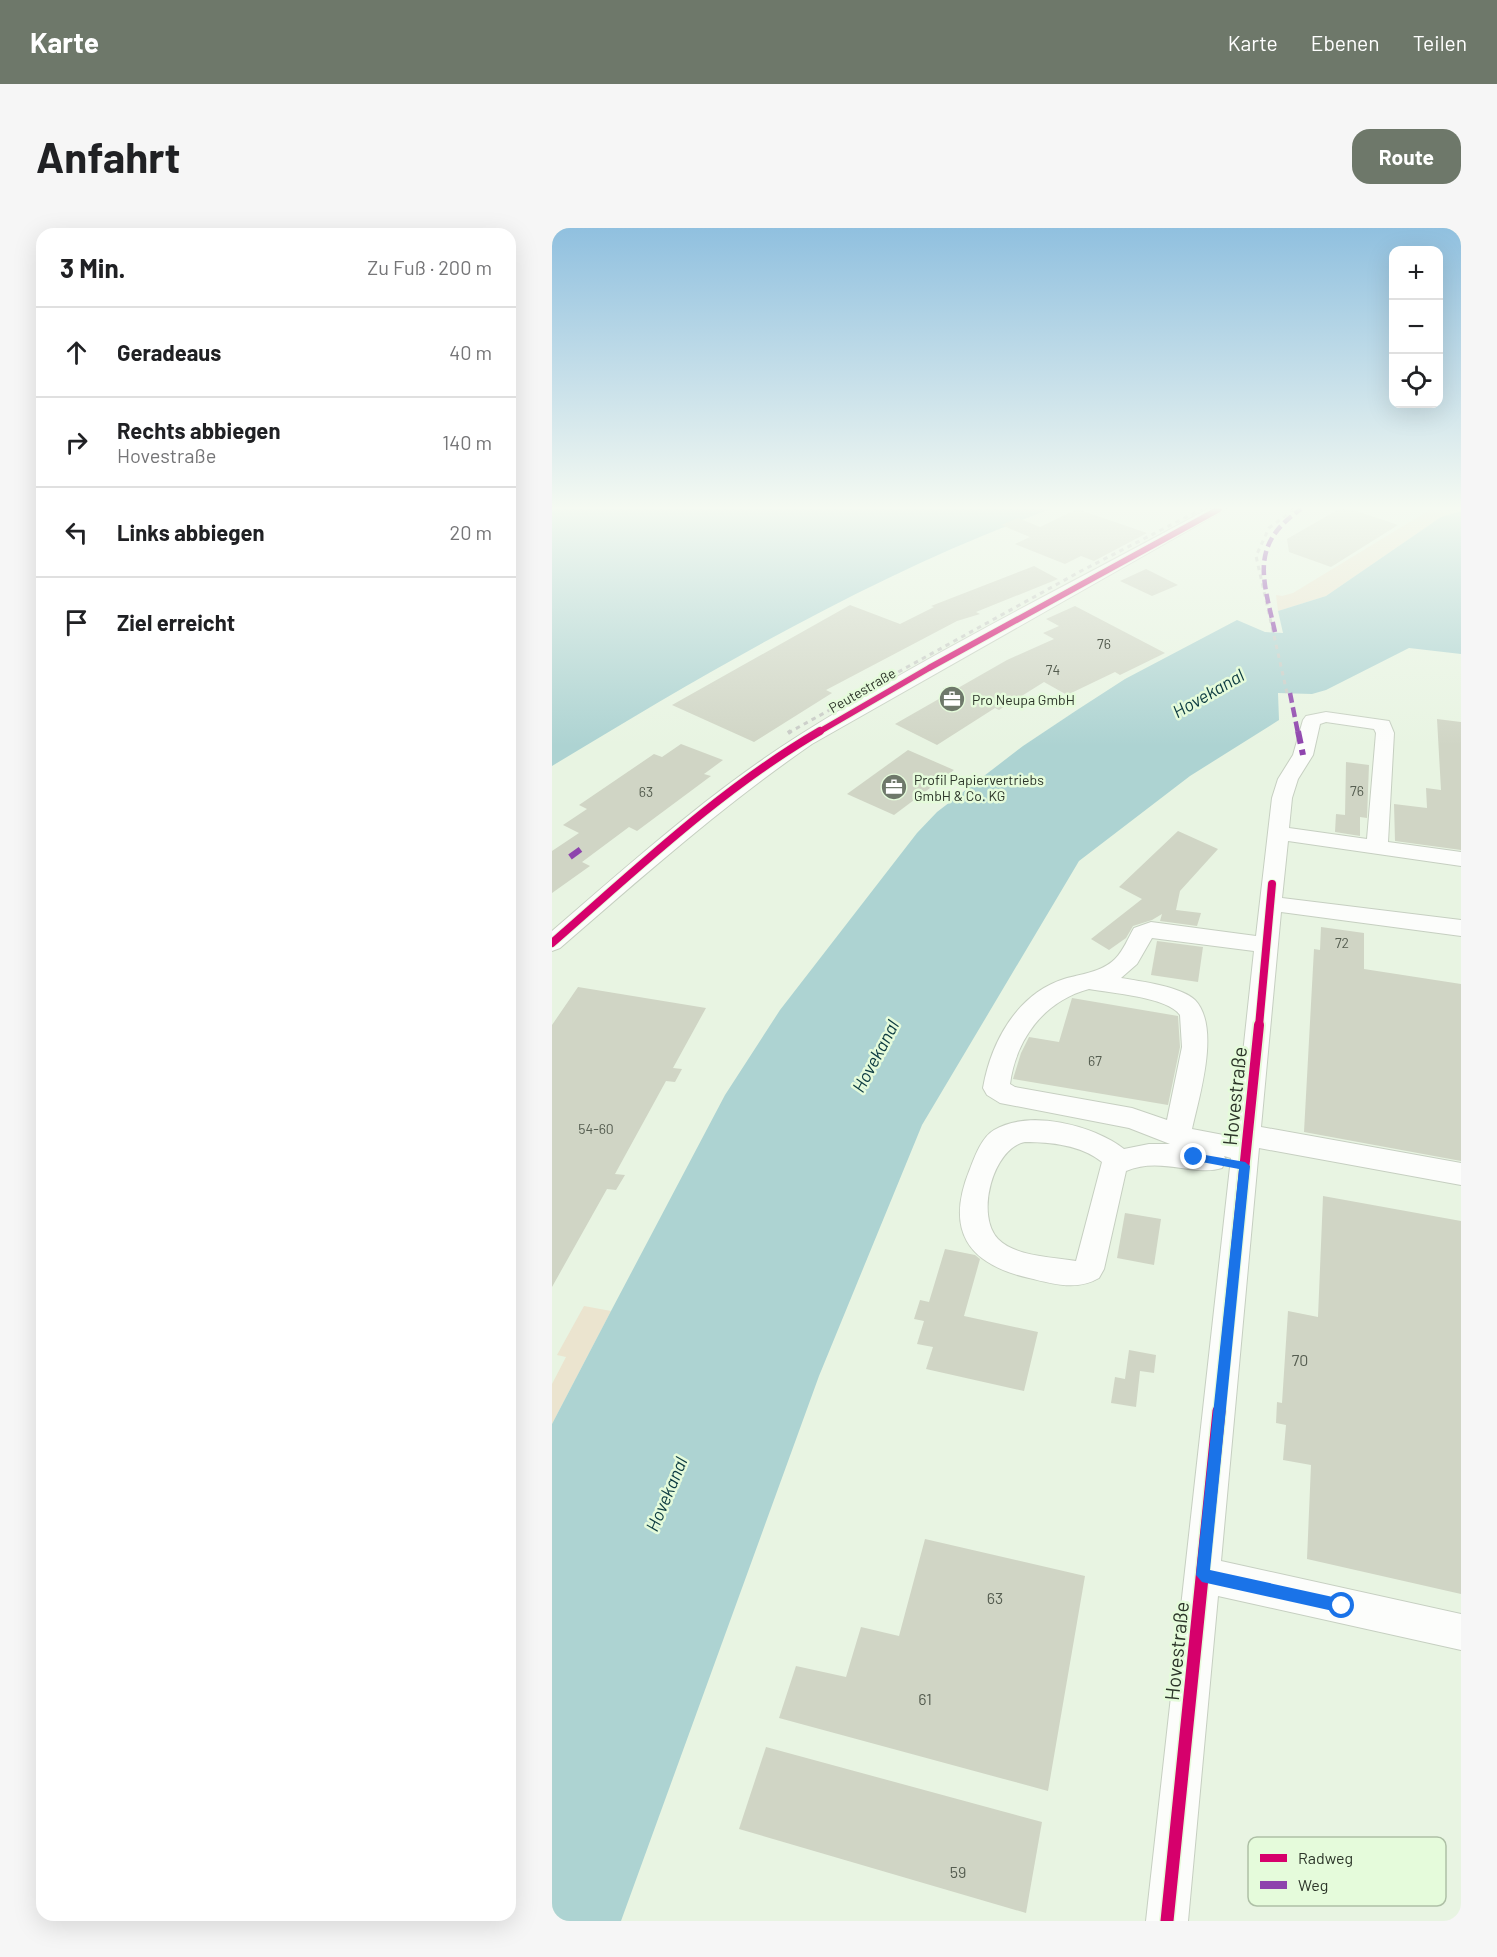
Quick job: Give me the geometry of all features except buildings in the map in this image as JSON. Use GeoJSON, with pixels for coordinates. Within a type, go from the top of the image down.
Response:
{"type":"FeatureCollection","features":[{"type":"Feature","properties":{"kind":"street","name":"Peutestraße"},"geometry":{"type":"LineString","coordinates":[[552,944],[662,848],[748,779],[805,740],[919,673],[1074,588]]}},
{"type":"Feature","properties":{"kind":"street","name":"Hovestraße"},"geometry":{"type":"LineString","coordinates":[[1167,1921],[1282,798],[1288,779],[1303,755],[1312,720],[1326,717],[1364,720],[1382,725],[1385,732],[1377,847]]}},
{"type":"Feature","properties":{"kind":"street"},"geometry":{"type":"LineString","coordinates":[[1278,833],[1461,859]]}},
{"type":"Feature","properties":{"kind":"street"},"geometry":{"type":"LineString","coordinates":[[1271,894],[1453,929],[1461,928]]}},
{"type":"Feature","properties":{"kind":"street"},"geometry":{"type":"LineString","coordinates":[[1268,945],[1150,930],[1142,933],[1133,953],[1121,967],[1065,987],[1042,1001],[1021,1020],[997,1072],[996,1088],[1009,1096],[1032,1102],[1132,1118],[1177,1135],[1246,1150],[1461,1174]]}},
{"type":"Feature","properties":{"kind":"street"},"geometry":{"type":"LineString","coordinates":[[1087,980],[1161,996],[1184,1003],[1191,1009],[1197,1032],[1177,1135]]}},
{"type":"Feature","properties":{"kind":"street"},"geometry":{"type":"LineString","coordinates":[[1120,1161],[1099,1146],[1070,1138],[1033,1132],[1013,1133],[1000,1139],[992,1149],[978,1184],[972,1215],[977,1232],[989,1249],[1002,1257],[1080,1274],[1089,1269],[1114,1164],[1120,1161],[1127,1157],[1246,1150]]}},
{"type":"Feature","properties":{"kind":"street"},"geometry":{"type":"LineString","coordinates":[[1202,1575],[1461,1632]]}},
{"type":"Feature","properties":{"kind":"shaded area"},"geometry":{"type":"Polygon","coordinates":[[[1301,588],[1338,588],[1326,596],[1278,611],[1276,595],[1293,593],[1301,588]]]}},
{"type":"Feature","properties":{"kind":"shaded area"},"geometry":{"type":"Polygon","coordinates":[[[584,1306],[611,1311],[552,1424],[552,1384],[566,1357],[557,1355],[584,1306]]]}},
{"type":"Feature","properties":{"kind":"water"},"geometry":{"type":"Polygon","coordinates":[[[552,588],[868,588],[734,659],[552,766],[552,588]]]}},
{"type":"Feature","properties":{"kind":"water","name":"Hovekanal"},"geometry":{"type":"Polygon","coordinates":[[[1338,588],[1461,588],[1461,654],[1409,648],[1326,690],[1312,694],[1278,693],[1279,720],[1190,776],[1079,861],[922,1125],[819,1376],[621,1921],[552,1921],[552,1424],[725,1095],[780,1010],[917,833],[937,812],[1023,746],[1125,679],[1237,620],[1265,632],[1283,633],[1278,611],[1326,596],[1338,588]]]}},
{"type":"Feature","properties":{"kind":"railway"},"geometry":{"type":"LineString","coordinates":[[791,731],[788,733],[1050,588]]}},
{"type":"Feature","properties":{"kind":"railway"},"geometry":{"type":"LineString","coordinates":[[1263,588],[1287,693]]}},
{"type":"Feature","properties":{"kind":"marked path"},"geometry":{"type":"LineString","coordinates":[[1266,588],[1275,632]]}},
{"type":"Feature","properties":{"kind":"marked path"},"geometry":{"type":"LineString","coordinates":[[1290,693],[1303,755]]}},
{"type":"Feature","properties":{"kind":"marked path"},"geometry":{"type":"LineString","coordinates":[[570,857],[585,846]]}},
{"type":"Feature","properties":{"kind":"cycle path"},"geometry":{"type":"LineString","coordinates":[[552,943],[662,848],[748,779],[805,740],[929,668],[1075,588]]}},
{"type":"Feature","properties":{"kind":"cycle path"},"geometry":{"type":"LineString","coordinates":[[1167,1921],[1272,884]]}},
{"type":"Feature","properties":{"kind":"place","name":"Pro Neupa GmbH"},"geometry":{"type":"Point","coordinates":[952,699]}},
{"type":"Feature","properties":{"kind":"place","name":"Profil Papiervertriebs GmbH & Co. KG"},"geometry":{"type":"Point","coordinates":[894,787]}},
{"type":"Feature","properties":{"kind":"route"},"geometry":{"type":"LineString","coordinates":[[1194,1157],[1245,1166],[1202,1575],[1342,1606]]}}]}
